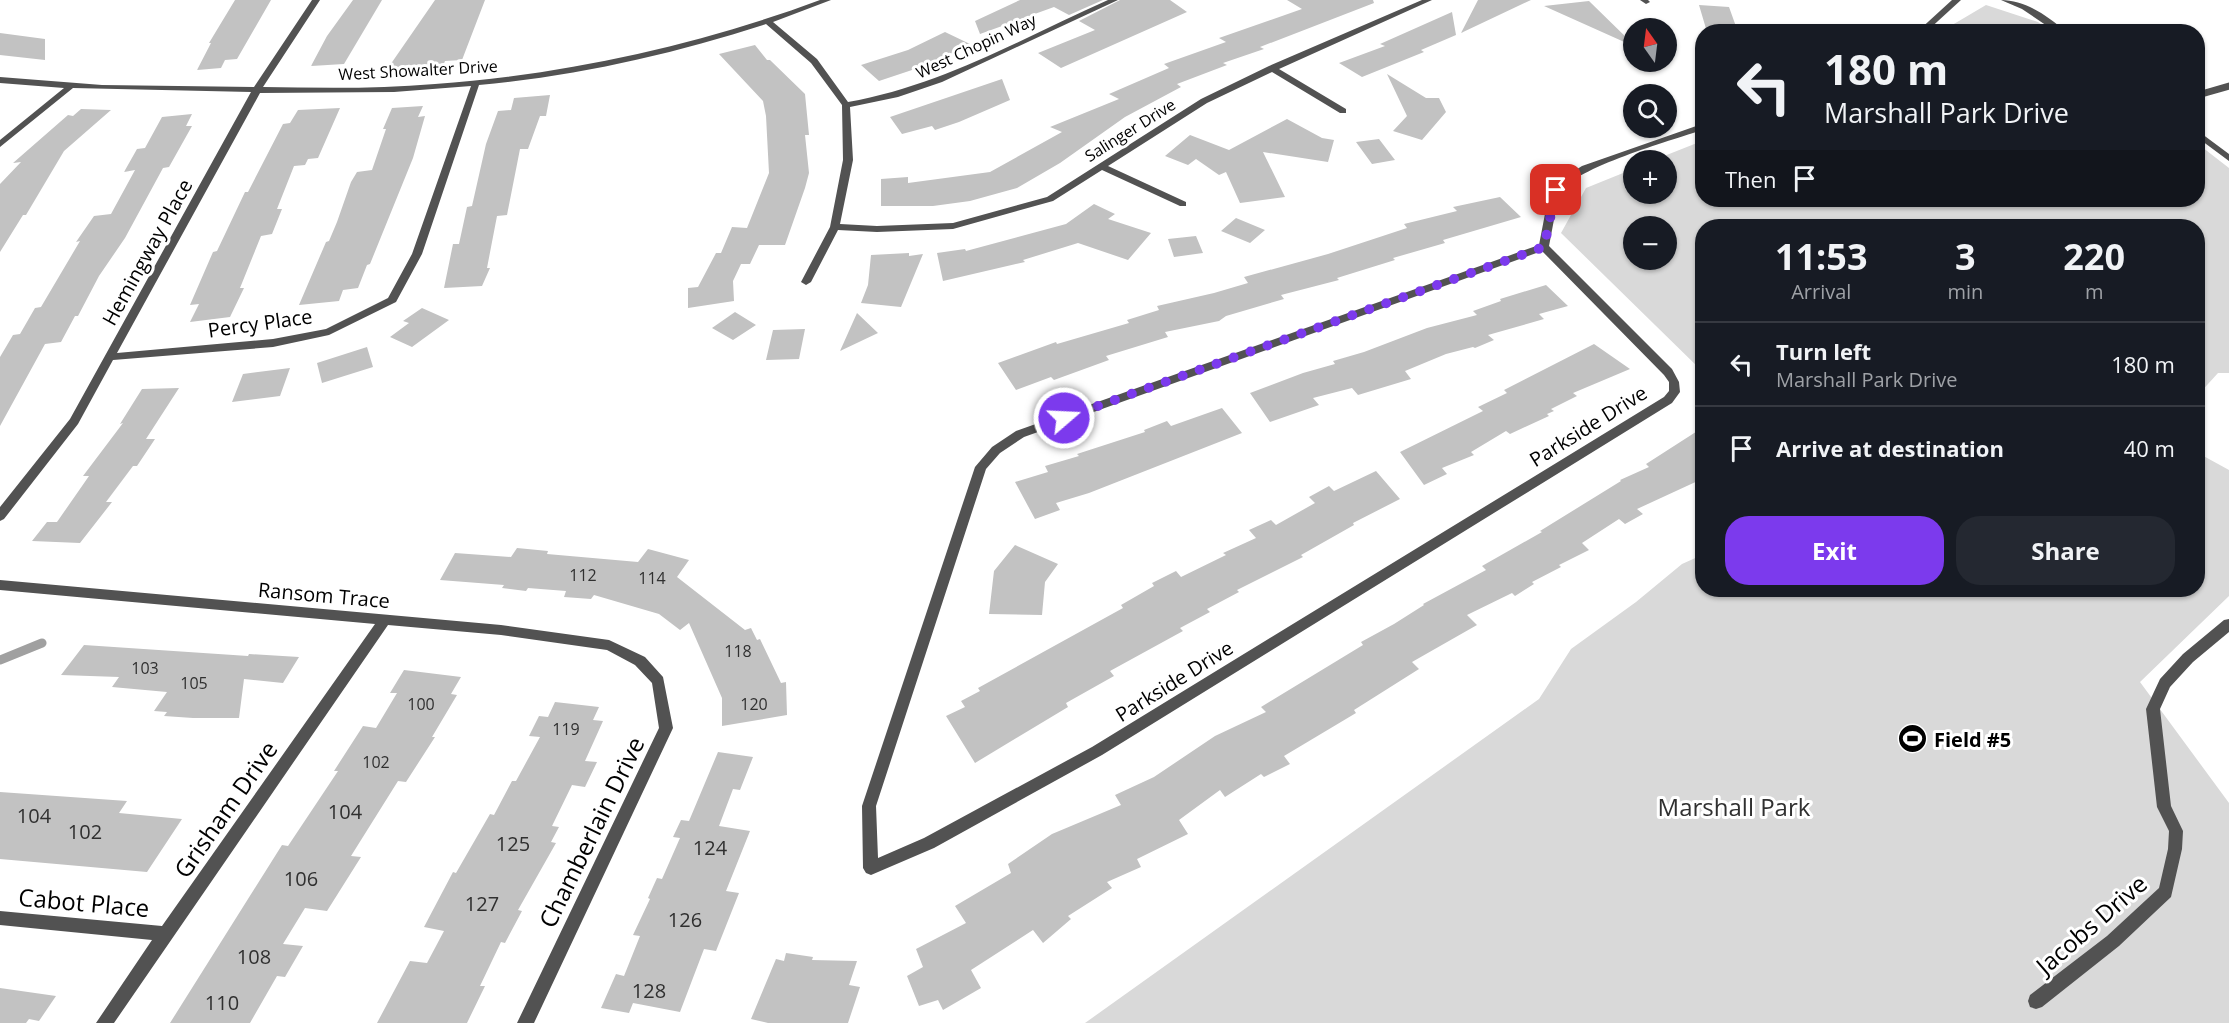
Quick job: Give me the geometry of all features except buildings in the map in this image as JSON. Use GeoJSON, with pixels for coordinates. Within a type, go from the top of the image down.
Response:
{"type":"FeatureCollection","features":[{"type":"Feature","properties":{"kind":"street","name":"Hemingway Place"},"geometry":{"type":"LineString","coordinates":[[0,516],[74,421],[257,90],[316,0]]}},
{"type":"Feature","properties":{"kind":"street","name":"West Showalter Drive"},"geometry":{"type":"LineString","coordinates":[[0,80],[70,87],[160,91],[392,88],[476,83],[552,74],[639,57],[767,21],[827,0]]}},
{"type":"Feature","properties":{"kind":"street","name":"West Chopin Way"},"geometry":{"type":"LineString","coordinates":[[846,105],[878,100],[916,90],[969,69],[1114,0]]}},
{"type":"Feature","properties":{"kind":"street","name":"Salinger Drive"},"geometry":{"type":"LineString","coordinates":[[835,227],[877,229],[953,226],[1050,199],[1204,101],[1272,68],[1428,0]]}},
{"type":"Feature","properties":{"kind":"street"},"geometry":{"type":"LineString","coordinates":[[1930,24],[1957,0]]}},
{"type":"Feature","properties":{"kind":"street"},"geometry":{"type":"LineString","coordinates":[[2005,0],[2025,7],[2050,24]]}},
{"type":"Feature","properties":{"kind":"street"},"geometry":{"type":"LineString","coordinates":[[767,21],[814,61],[846,105],[848,160],[835,227],[806,282]]}},
{"type":"Feature","properties":{"kind":"street"},"geometry":{"type":"LineString","coordinates":[[1272,68],[1343,111]]}},
{"type":"Feature","properties":{"kind":"street","name":"Percy Place"},"geometry":{"type":"LineString","coordinates":[[108,357],[273,343],[329,332],[392,300],[417,254],[476,83]]}},
{"type":"Feature","properties":{"kind":"street"},"geometry":{"type":"LineString","coordinates":[[0,144],[70,87]]}},
{"type":"Feature","properties":{"kind":"street"},"geometry":{"type":"LineString","coordinates":[[1544,247],[1554,194],[1569,177],[1585,168],[1695,129]]}},
{"type":"Feature","properties":{"kind":"street"},"geometry":{"type":"LineString","coordinates":[[2205,139],[2229,158]]}},
{"type":"Feature","properties":{"kind":"street"},"geometry":{"type":"LineString","coordinates":[[1101,166],[1183,204]]}},
{"type":"Feature","properties":{"kind":"street","name":"Parkside Drive"},"geometry":{"type":"LineString","coordinates":[[1544,247],[1668,372],[1674,382],[1675,392],[1668,400],[1097,751],[929,843],[871,868],[870,806],[981,467],[996,450],[1020,434],[1544,247]]}},
{"type":"Feature","properties":{"kind":"street","name":"Ransom Trace"},"geometry":{"type":"LineString","coordinates":[[0,585],[501,630],[609,645],[640,661]]}},
{"type":"Feature","properties":{"kind":"street","name":"Grisham Drive"},"geometry":{"type":"LineString","coordinates":[[104,1023],[384,621]]}},
{"type":"Feature","properties":{"kind":"street","name":"Jacobs Drive"},"geometry":{"type":"LineString","coordinates":[[2036,1001],[2113,941],[2166,892],[2175,849],[2176,831],[2164,807],[2152,710],[2165,683],[2188,658],[2229,624]]}},
{"type":"Feature","properties":{"kind":"street","name":"Chamberlain Drive"},"geometry":{"type":"LineString","coordinates":[[525,1023],[666,728],[658,681],[640,661]]}},
{"type":"Feature","properties":{"kind":"street","name":"Cabot Place"},"geometry":{"type":"LineString","coordinates":[[0,918],[164,934]]}},
{"type":"Feature","properties":{"kind":"lane"},"geometry":{"type":"LineString","coordinates":[[2205,92],[2229,86]]}},
{"type":"Feature","properties":{"kind":"green space"},"geometry":{"type":"Polygon","coordinates":[[[1986,5],[2041,24],[1954,24],[1986,5]]]}},
{"type":"Feature","properties":{"kind":"green space"},"geometry":{"type":"Polygon","coordinates":[[[1695,144],[1695,207],[2205,207],[2205,149],[2229,168],[2229,373],[2218,373],[2205,387],[2205,219],[1695,219],[1695,364],[1561,233],[1586,188],[1623,173],[1623,204],[1677,204],[1677,151],[1695,144]]]}},
{"type":"Feature","properties":{"kind":"green space","name":"Marshall Park"},"geometry":{"type":"Polygon","coordinates":[[[2205,457],[2229,470],[2229,596],[2140,682],[2229,803],[2229,1023],[1085,1023],[1539,699],[1571,649],[1636,602],[1682,564],[1695,558],[1695,597],[2205,597],[2205,457]]]}},
{"type":"Feature","properties":{"kind":"waterway"},"geometry":{"type":"LineString","coordinates":[[0,660],[42,643]]}},
{"type":"Feature","properties":{"kind":"place","name":"Field #5"},"geometry":{"type":"Point","coordinates":[1913,739]}},
{"type":"Feature","properties":{"kind":"route"},"geometry":{"type":"LineString","coordinates":[[1064,418],[1544,247],[1556,190]]}}]}
